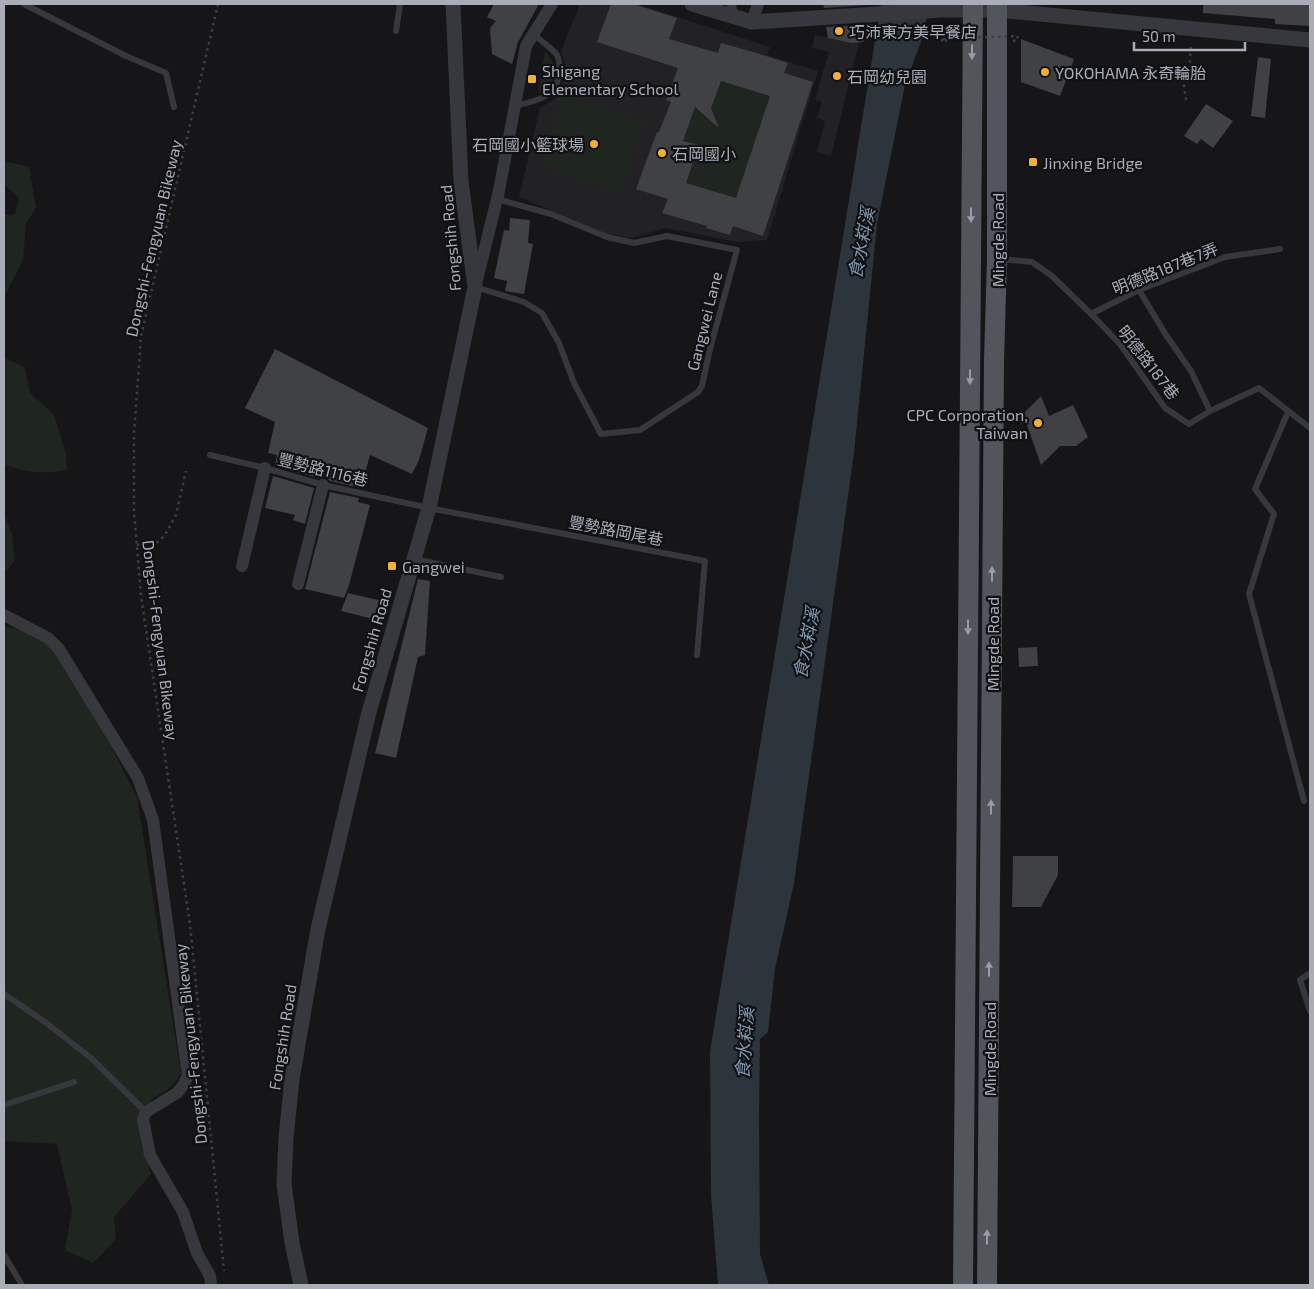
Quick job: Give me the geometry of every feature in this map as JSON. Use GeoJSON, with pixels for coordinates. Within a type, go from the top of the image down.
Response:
{"type":"FeatureCollection","features":[{"type":"Feature","properties":{"kind":"main road","name":"Mingde Road"},"geometry":{"type":"LineString","coordinates":[[964,1285],[973,7]]}},
{"type":"Feature","properties":{"kind":"main road","name":"Mingde Road"},"geometry":{"type":"LineString","coordinates":[[987,1285],[994,361],[997,259],[997,7]]}},
{"type":"Feature","properties":{"kind":"main road"},"geometry":{"type":"LineString","coordinates":[[969,513],[993,512]]}},
{"type":"Feature","properties":{"kind":"street","name":"Fongshih Road"},"geometry":{"type":"LineString","coordinates":[[301,1285],[284,1184],[286,1138],[292,1079],[318,929],[369,712],[429,508],[475,287],[462,180],[453,4]]}},
{"type":"Feature","properties":{"kind":"street"},"geometry":{"type":"LineString","coordinates":[[475,287],[497,199],[526,46],[552,4]]}},
{"type":"Feature","properties":{"kind":"street"},"geometry":{"type":"LineString","coordinates":[[692,4],[733,11],[752,22],[873,13],[997,7],[1191,29],[1310,40]]}},
{"type":"Feature","properties":{"kind":"street"},"geometry":{"type":"LineString","coordinates":[[752,22],[758,4]]}},
{"type":"Feature","properties":{"kind":"street"},"geometry":{"type":"LineString","coordinates":[[242,566],[265,468]]}},
{"type":"Feature","properties":{"kind":"street"},"geometry":{"type":"LineString","coordinates":[[298,584],[323,485]]}},
{"type":"Feature","properties":{"kind":"street"},"geometry":{"type":"LineString","coordinates":[[4,615],[48,638],[59,649],[138,778],[153,820],[188,1076],[177,1093],[146,1112],[143,1119],[150,1155],[184,1212],[197,1253],[210,1276],[211,1285]]}},
{"type":"Feature","properties":{"kind":"lane"},"geometry":{"type":"LineString","coordinates":[[24,4],[126,56],[166,73],[174,108]]}},
{"type":"Feature","properties":{"kind":"lane"},"geometry":{"type":"LineString","coordinates":[[396,31],[400,4]]}},
{"type":"Feature","properties":{"kind":"lane"},"geometry":{"type":"LineString","coordinates":[[515,106],[540,100],[551,93],[558,81],[560,68],[556,55],[533,34]]}},
{"type":"Feature","properties":{"kind":"lane","name":"Gangwei Lane"},"geometry":{"type":"LineString","coordinates":[[475,287],[524,302],[542,313],[559,343],[574,384],[601,434],[640,430],[698,392],[702,386],[736,250],[666,236],[634,243],[607,237],[551,214],[497,199]]}},
{"type":"Feature","properties":{"kind":"lane","name":"明德路187巷7弄"},"geometry":{"type":"LineString","coordinates":[[1092,314],[1139,290],[1225,257],[1280,249]]}},
{"type":"Feature","properties":{"kind":"lane","name":"明德路187巷"},"geometry":{"type":"LineString","coordinates":[[997,259],[1032,262],[1052,276],[1120,344],[1164,408],[1189,424],[1210,411],[1259,388],[1310,428]]}},
{"type":"Feature","properties":{"kind":"lane"},"geometry":{"type":"LineString","coordinates":[[1139,290],[1166,335],[1191,371],[1210,411]]}},
{"type":"Feature","properties":{"kind":"lane"},"geometry":{"type":"LineString","coordinates":[[1288,412],[1256,489],[1274,514],[1249,594],[1304,801]]}},
{"type":"Feature","properties":{"kind":"lane","name":"豐勢路1116巷"},"geometry":{"type":"LineString","coordinates":[[210,455],[265,468],[323,485],[429,508]]}},
{"type":"Feature","properties":{"kind":"lane","name":"豐勢路岡尾巷"},"geometry":{"type":"LineString","coordinates":[[429,508],[705,561],[697,655]]}},
{"type":"Feature","properties":{"kind":"lane"},"geometry":{"type":"LineString","coordinates":[[413,558],[501,577]]}},
{"type":"Feature","properties":{"kind":"lane"},"geometry":{"type":"LineString","coordinates":[[1310,973],[1300,980],[1310,1011]]}},
{"type":"Feature","properties":{"kind":"lane"},"geometry":{"type":"LineString","coordinates":[[4,994],[45,1022],[91,1058],[146,1112]]}},
{"type":"Feature","properties":{"kind":"lane"},"geometry":{"type":"LineString","coordinates":[[4,1105],[74,1082]]}},
{"type":"Feature","properties":{"kind":"lane"},"geometry":{"type":"LineString","coordinates":[[4,1254],[22,1285]]}},
{"type":"Feature","properties":{"kind":"path","name":"Dongshi-Fengyuan Bikeway"},"geometry":{"type":"LineString","coordinates":[[218,4],[141,336],[134,434],[134,511],[141,596],[190,924],[224,1276]]}},
{"type":"Feature","properties":{"kind":"path"},"geometry":{"type":"LineString","coordinates":[[1186,100],[1182,78],[1190,62],[1191,29]]}},
{"type":"Feature","properties":{"kind":"path"},"geometry":{"type":"LineString","coordinates":[[944,33],[942,42],[946,41],[946,38],[944,37],[944,41],[946,39],[1016,36]]}},
{"type":"Feature","properties":{"kind":"path"},"geometry":{"type":"LineString","coordinates":[[137,544],[147,552],[165,535],[176,515],[186,471]]}},
{"type":"Feature","properties":{"kind":"shaded area","name":"石岡國小"},"geometry":{"type":"Polygon","coordinates":[[[580,4],[637,4],[770,47],[767,55],[818,71],[767,240],[737,242],[665,228],[632,238],[604,233],[519,197],[540,108],[559,96],[567,71],[561,51],[580,4]]]}},
{"type":"Feature","properties":{"kind":"shaded area","name":"石岡幼兒園"},"geometry":{"type":"Polygon","coordinates":[[[815,35],[859,42],[831,156],[817,152],[825,121],[817,118],[822,102],[815,100],[829,52],[812,48],[815,35]]]}},
{"type":"Feature","properties":{"kind":"shaded area"},"geometry":{"type":"Polygon","coordinates":[[[545,52],[553,63],[555,75],[550,85],[538,93],[545,52]]]}},
{"type":"Feature","properties":{"kind":"shaded area"},"geometry":{"type":"Polygon","coordinates":[[[721,81],[740,87],[742,82],[744,88],[750,90],[756,87],[755,92],[770,96],[736,198],[686,183],[699,149],[697,144],[683,142],[694,110],[703,113],[711,108],[721,81]]]}},
{"type":"Feature","properties":{"kind":"shaded area","name":"石岡國小籃球場"},"geometry":{"type":"Polygon","coordinates":[[[565,95],[646,121],[621,192],[541,167],[565,95]]]}},
{"type":"Feature","properties":{"kind":"shaded area"},"geometry":{"type":"Polygon","coordinates":[[[4,161],[29,167],[36,208],[26,223],[23,260],[4,297],[4,215],[15,214],[19,198],[4,184],[4,161]]]}},
{"type":"Feature","properties":{"kind":"shaded area"},"geometry":{"type":"Polygon","coordinates":[[[4,358],[25,367],[30,393],[54,414],[66,454],[67,470],[35,472],[4,464],[4,358]]]}},
{"type":"Feature","properties":{"kind":"shaded area"},"geometry":{"type":"Polygon","coordinates":[[[4,513],[12,535],[15,560],[7,570],[4,570],[4,513]]]}},
{"type":"Feature","properties":{"kind":"shaded area"},"geometry":{"type":"Polygon","coordinates":[[[4,626],[25,631],[44,642],[59,657],[100,725],[137,797],[181,1074],[170,1088],[153,1098],[140,1115],[141,1144],[151,1174],[114,1217],[116,1239],[93,1263],[65,1250],[72,1210],[57,1144],[4,1141],[4,626]]]}},
{"type":"Feature","properties":{"kind":"water","name":"食水嵙溪"},"geometry":{"type":"Polygon","coordinates":[[[881,4],[929,4],[923,36],[905,85],[877,224],[854,453],[794,883],[775,969],[768,1032],[760,1039],[760,1254],[769,1285],[718,1285],[711,1195],[710,1052],[881,4]]]}},
{"type":"Feature","properties":{"kind":"building"},"geometry":{"type":"Polygon","coordinates":[[[494,4],[539,4],[518,42],[512,64],[492,54],[490,28],[496,21],[487,17],[494,4]]]}},
{"type":"Feature","properties":{"kind":"building"},"geometry":{"type":"Polygon","coordinates":[[[611,4],[633,4],[677,18],[669,39],[718,53],[721,43],[753,52],[788,63],[784,73],[813,82],[763,236],[733,226],[730,235],[662,213],[668,199],[636,189],[657,132],[659,132],[671,102],[666,100],[678,68],[597,42],[611,4]],[[721,81],[711,108],[719,128],[695,107],[683,141],[704,146],[696,153],[686,183],[736,198],[770,96],[721,81]]]}},
{"type":"Feature","properties":{"kind":"building"},"geometry":{"type":"Polygon","coordinates":[[[823,4],[867,4],[824,8],[823,4]]]}},
{"type":"Feature","properties":{"kind":"building"},"geometry":{"type":"Polygon","coordinates":[[[1203,4],[1310,4],[1310,26],[1275,24],[1275,19],[1203,13],[1203,4]]]}},
{"type":"Feature","properties":{"kind":"building"},"geometry":{"type":"Polygon","coordinates":[[[876,24],[863,42],[852,43],[828,38],[826,27],[876,24]]]}},
{"type":"Feature","properties":{"kind":"building","name":"YOKOHAMA 永奇輪胎"},"geometry":{"type":"Polygon","coordinates":[[[1021,39],[1074,59],[1060,96],[1021,82],[1021,39]]]}},
{"type":"Feature","properties":{"kind":"building"},"geometry":{"type":"Polygon","coordinates":[[[1258,57],[1271,59],[1265,118],[1251,116],[1258,57]]]}},
{"type":"Feature","properties":{"kind":"building"},"geometry":{"type":"Polygon","coordinates":[[[1206,104],[1233,121],[1213,148],[1201,139],[1197,144],[1184,136],[1206,104]]]}},
{"type":"Feature","properties":{"kind":"building"},"geometry":{"type":"Polygon","coordinates":[[[510,218],[530,220],[528,243],[533,244],[524,294],[505,291],[507,281],[494,278],[504,230],[509,231],[510,218]]]}},
{"type":"Feature","properties":{"kind":"building"},"geometry":{"type":"Polygon","coordinates":[[[275,349],[428,428],[419,460],[412,474],[370,455],[361,488],[330,481],[325,477],[318,478],[275,466],[277,455],[268,453],[275,422],[245,408],[275,349]]]}},
{"type":"Feature","properties":{"kind":"building"},"geometry":{"type":"Polygon","coordinates":[[[1041,396],[1049,416],[1073,405],[1088,437],[1076,446],[1060,446],[1041,465],[1023,414],[1041,396]]]}},
{"type":"Feature","properties":{"kind":"building"},"geometry":{"type":"Polygon","coordinates":[[[273,476],[314,488],[305,524],[293,520],[295,515],[265,508],[273,476]]]}},
{"type":"Feature","properties":{"kind":"building"},"geometry":{"type":"Polygon","coordinates":[[[330,492],[359,498],[358,502],[370,505],[344,598],[305,589],[330,492]]]}},
{"type":"Feature","properties":{"kind":"building"},"geometry":{"type":"Polygon","coordinates":[[[418,579],[430,581],[425,655],[418,657],[396,758],[375,753],[418,579]]]}},
{"type":"Feature","properties":{"kind":"building"},"geometry":{"type":"Polygon","coordinates":[[[348,593],[382,601],[377,620],[341,611],[348,593]]]}},
{"type":"Feature","properties":{"kind":"building"},"geometry":{"type":"Polygon","coordinates":[[[1037,647],[1038,666],[1019,667],[1018,648],[1037,647]]]}},
{"type":"Feature","properties":{"kind":"building"},"geometry":{"type":"Polygon","coordinates":[[[1013,856],[1058,856],[1058,875],[1041,907],[1012,907],[1013,856]]]}},
{"type":"Feature","properties":{"kind":"place","name":"巧沛東方美早餐店"},"geometry":{"type":"Point","coordinates":[839,31]}},
{"type":"Feature","properties":{"kind":"place","name":"YOKOHAMA 永奇輪胎"},"geometry":{"type":"Point","coordinates":[1045,72]}},
{"type":"Feature","properties":{"kind":"place","name":"石岡幼兒園"},"geometry":{"type":"Point","coordinates":[837,76]}},
{"type":"Feature","properties":{"kind":"place","name":"Shigang Elementary School"},"geometry":{"type":"Point","coordinates":[532,79]}},
{"type":"Feature","properties":{"kind":"place","name":"石岡國小籃球場"},"geometry":{"type":"Point","coordinates":[594,144]}},
{"type":"Feature","properties":{"kind":"place","name":"石岡國小"},"geometry":{"type":"Point","coordinates":[662,153]}},
{"type":"Feature","properties":{"kind":"place","name":"Jinxing Bridge"},"geometry":{"type":"Point","coordinates":[1033,162]}},
{"type":"Feature","properties":{"kind":"place","name":"CPC Corporation, Taiwan"},"geometry":{"type":"Point","coordinates":[1038,423]}},
{"type":"Feature","properties":{"kind":"place","name":"Gangwei"},"geometry":{"type":"Point","coordinates":[392,566]}}]}
